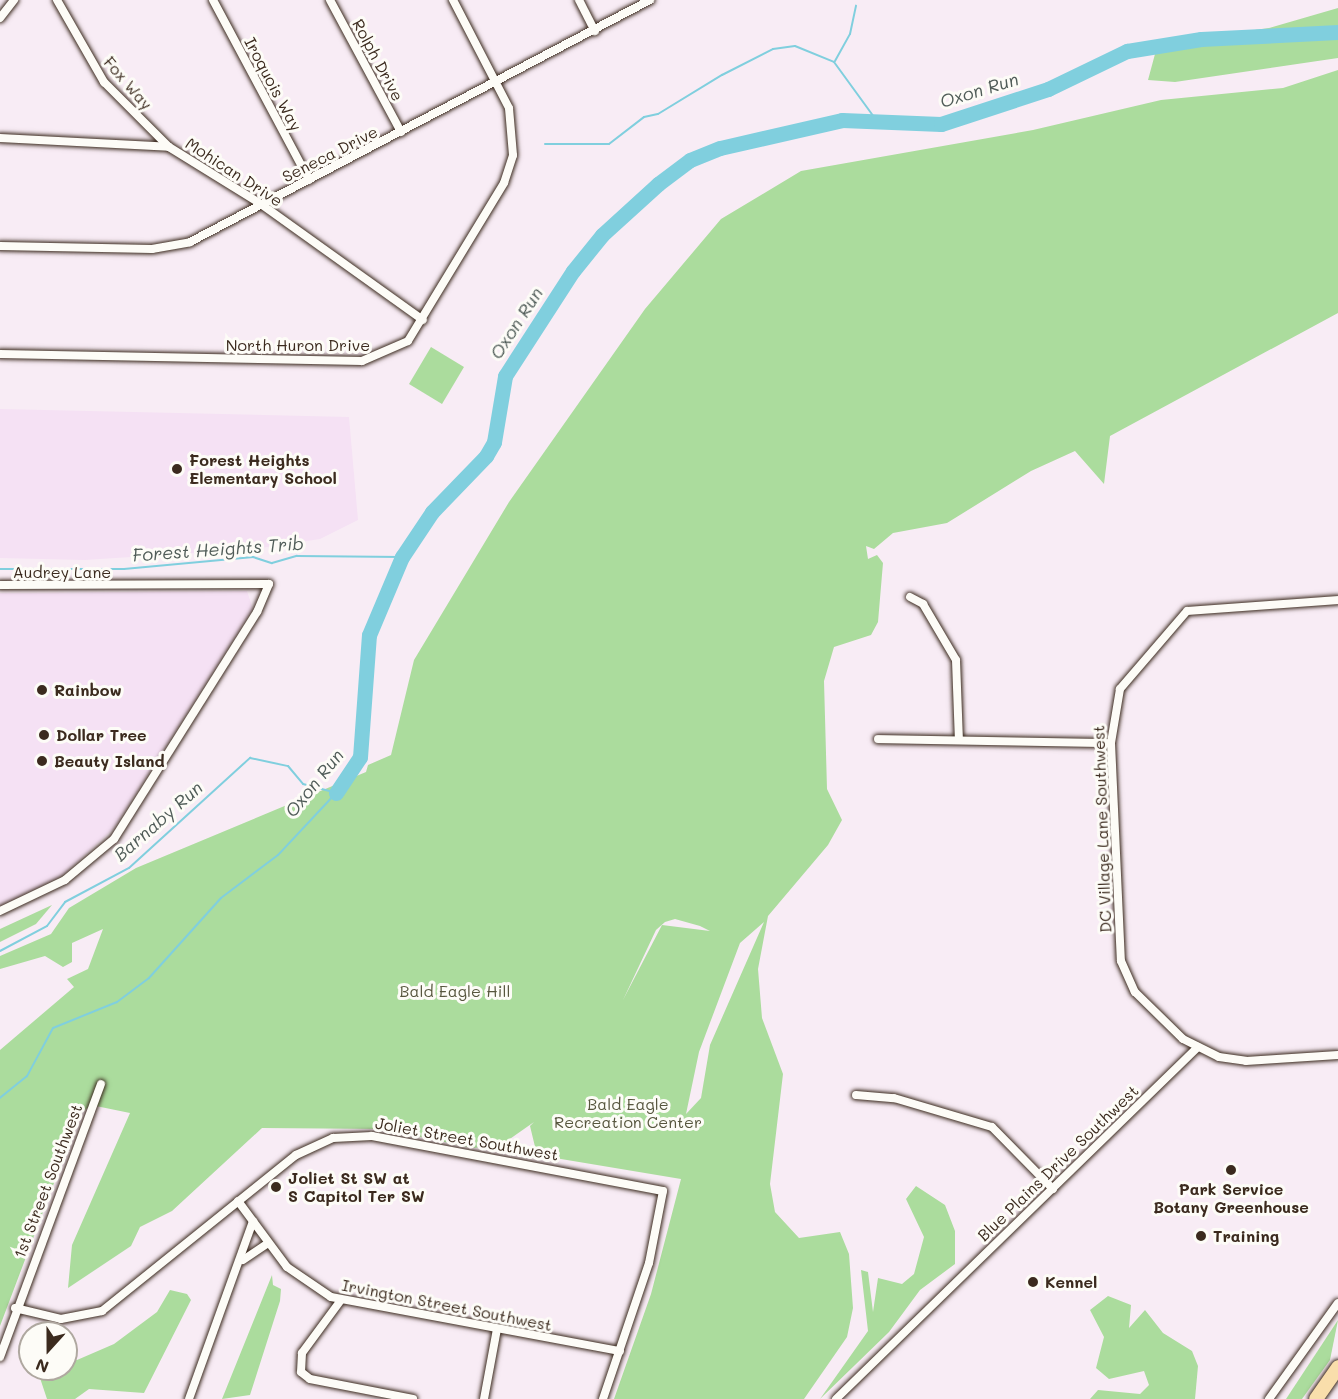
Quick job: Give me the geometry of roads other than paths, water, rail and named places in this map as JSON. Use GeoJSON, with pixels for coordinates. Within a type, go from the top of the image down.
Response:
{"type":"FeatureCollection","features":[{"type":"Feature","properties":{"kind":"highway"},"geometry":{"type":"LineString","coordinates":[[1316,1399],[1338,1367]]}},
{"type":"Feature","properties":{"kind":"highway"},"geometry":{"type":"LineString","coordinates":[[1326,1399],[1338,1383]]}},
{"type":"Feature","properties":{"kind":"street"},"geometry":{"type":"LineString","coordinates":[[0,18],[14,0]]}},
{"type":"Feature","properties":{"kind":"street","name":"Fox Way"},"geometry":{"type":"LineString","coordinates":[[57,0],[105,82],[169,147]]}},
{"type":"Feature","properties":{"kind":"street","name":"Iroquois Way"},"geometry":{"type":"LineString","coordinates":[[213,0],[309,180]]}},
{"type":"Feature","properties":{"kind":"street","name":"Rolph Drive"},"geometry":{"type":"LineString","coordinates":[[330,0],[401,132]]}},
{"type":"Feature","properties":{"kind":"street","name":"North Huron Drive"},"geometry":{"type":"LineString","coordinates":[[0,354],[362,361],[396,350],[423,320],[509,170],[512,122],[496,80],[453,0]]}},
{"type":"Feature","properties":{"kind":"street"},"geometry":{"type":"LineString","coordinates":[[579,0],[595,31]]}},
{"type":"Feature","properties":{"kind":"street","name":"Seneca Drive"},"geometry":{"type":"LineString","coordinates":[[0,246],[172,246],[222,229],[261,204],[496,80],[595,31],[650,0]]}},
{"type":"Feature","properties":{"kind":"street","name":"Mohican Drive"},"geometry":{"type":"LineString","coordinates":[[0,138],[169,147],[261,204],[423,320]]}},
{"type":"Feature","properties":{"kind":"street","name":"Audrey Lane"},"geometry":{"type":"LineString","coordinates":[[0,585],[269,584],[257,612],[114,839],[65,880],[0,911]]}},
{"type":"Feature","properties":{"kind":"street"},"geometry":{"type":"LineString","coordinates":[[910,597],[923,604],[956,660],[959,740]]}},
{"type":"Feature","properties":{"kind":"street","name":"DC Village Lane Southwest"},"geometry":{"type":"LineString","coordinates":[[1198,1047],[1135,992],[1124,973],[1111,743],[1120,689],[1187,611],[1338,600]]}},
{"type":"Feature","properties":{"kind":"street"},"geometry":{"type":"LineString","coordinates":[[878,739],[1111,743]]}},
{"type":"Feature","properties":{"kind":"street"},"geometry":{"type":"LineString","coordinates":[[1198,1047],[1239,1061],[1338,1055]]}},
{"type":"Feature","properties":{"kind":"street","name":"Blue Plains Drive Southwest"},"geometry":{"type":"LineString","coordinates":[[836,1399],[1198,1047]]}},
{"type":"Feature","properties":{"kind":"street","name":"1st Street Southwest"},"geometry":{"type":"LineString","coordinates":[[0,1357],[15,1308],[101,1084]]}},
{"type":"Feature","properties":{"kind":"street"},"geometry":{"type":"LineString","coordinates":[[856,1095],[894,1098],[992,1127],[1053,1189]]}},
{"type":"Feature","properties":{"kind":"street","name":"Joliet Street Southwest"},"geometry":{"type":"LineString","coordinates":[[15,1308],[61,1319],[102,1311],[238,1201],[311,1146],[359,1135],[658,1188],[665,1201],[620,1351]]}},
{"type":"Feature","properties":{"kind":"street","name":"Irvington Street Southwest"},"geometry":{"type":"LineString","coordinates":[[238,1201],[268,1243],[298,1277],[341,1300],[620,1351]]}},
{"type":"Feature","properties":{"kind":"street"},"geometry":{"type":"LineString","coordinates":[[189,1399],[243,1260],[253,1221]]}},
{"type":"Feature","properties":{"kind":"street"},"geometry":{"type":"LineString","coordinates":[[243,1260],[268,1243]]}},
{"type":"Feature","properties":{"kind":"street"},"geometry":{"type":"LineString","coordinates":[[341,1300],[302,1353],[301,1372],[309,1379],[413,1399]]}},
{"type":"Feature","properties":{"kind":"street"},"geometry":{"type":"LineString","coordinates":[[1269,1399],[1338,1303]]}},
{"type":"Feature","properties":{"kind":"street"},"geometry":{"type":"LineString","coordinates":[[484,1399],[497,1329]]}},
{"type":"Feature","properties":{"kind":"street"},"geometry":{"type":"LineString","coordinates":[[603,1399],[620,1351]]}},
{"type":"Feature","properties":{"kind":"waterway"},"geometry":{"type":"LineString","coordinates":[[835,61],[850,34],[856,6]]}},
{"type":"Feature","properties":{"kind":"waterway","name":"Oxon Run"},"geometry":{"type":"LineString","coordinates":[[336,793],[360,757],[369,635],[402,557],[432,512],[486,456],[494,442],[505,376],[573,271],[602,235],[658,184],[690,160],[720,148],[842,120],[941,124],[1048,89],[1127,51],[1201,39],[1338,32]]}},
{"type":"Feature","properties":{"kind":"waterway"},"geometry":{"type":"LineString","coordinates":[[545,144],[609,144],[644,117],[658,114],[722,75],[773,49],[795,46],[834,62],[874,117]]}},
{"type":"Feature","properties":{"kind":"waterway","name":"Forest Heights Trib"},"geometry":{"type":"LineString","coordinates":[[0,569],[124,569],[253,557],[272,563],[297,556],[402,557]]}},
{"type":"Feature","properties":{"kind":"waterway","name":"Oxon Run"},"geometry":{"type":"LineString","coordinates":[[0,951],[47,926],[65,902],[129,868],[250,758],[288,766],[303,784],[336,793],[278,855],[221,898],[149,978],[117,1002],[53,1028],[27,1076],[0,1098]]}},
{"type":"Feature","properties":{"kind":"place","name":"Forest Heights Elementary School"},"geometry":{"type":"Point","coordinates":[177,469]}},
{"type":"Feature","properties":{"kind":"place","name":"Rainbow"},"geometry":{"type":"Point","coordinates":[42,690]}},
{"type":"Feature","properties":{"kind":"place","name":"Dollar Tree"},"geometry":{"type":"Point","coordinates":[44,735]}},
{"type":"Feature","properties":{"kind":"place","name":"Beauty Island"},"geometry":{"type":"Point","coordinates":[42,761]}},
{"type":"Feature","properties":{"kind":"place","name":"Park Service Botany Greenhouse"},"geometry":{"type":"Point","coordinates":[1231,1170]}},
{"type":"Feature","properties":{"kind":"place","name":"Joliet St SW at S Capitol Ter SW"},"geometry":{"type":"Point","coordinates":[276,1187]}},
{"type":"Feature","properties":{"kind":"place","name":"Training"},"geometry":{"type":"Point","coordinates":[1201,1236]}},
{"type":"Feature","properties":{"kind":"place","name":"Kennel"},"geometry":{"type":"Point","coordinates":[1033,1282]}},
{"type":"Feature","properties":{"kind":"water label","name":"Barnaby Run"},"geometry":{"type":"Point","coordinates":[158,821]}},
{"type":"Feature","properties":{"kind":"park label","name":"Bald Eagle Hill"},"geometry":{"type":"Point","coordinates":[455,991]}},
{"type":"Feature","properties":{"kind":"park label","name":"Bald Eagle Recreation Center"},"geometry":{"type":"Point","coordinates":[628,1113]}}]}
